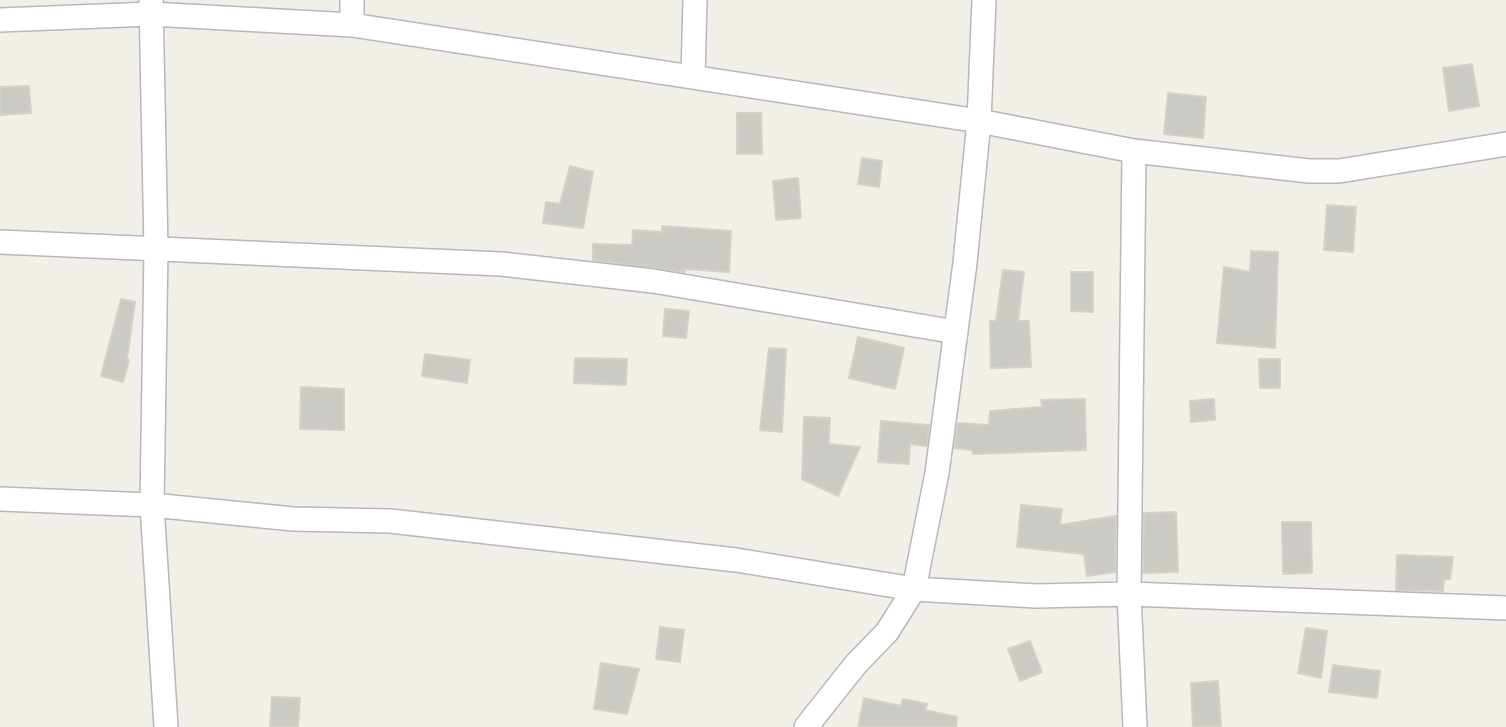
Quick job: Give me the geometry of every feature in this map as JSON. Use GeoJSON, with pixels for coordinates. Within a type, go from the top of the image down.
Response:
{"type":"FeatureCollection","features":[{"type":"Feature","properties":{"kind":"street"},"geometry":{"type":"LineString","coordinates":[[352,0],[352,25]]}},
{"type":"Feature","properties":{"kind":"street"},"geometry":{"type":"LineString","coordinates":[[693,77],[695,0]]}},
{"type":"Feature","properties":{"kind":"street"},"geometry":{"type":"LineString","coordinates":[[806,727],[856,664],[887,632],[914,589],[937,473],[956,332],[979,121],[984,0]]}},
{"type":"Feature","properties":{"kind":"street"},"geometry":{"type":"LineString","coordinates":[[151,7],[156,249],[152,505],[166,727]]}},
{"type":"Feature","properties":{"kind":"street"},"geometry":{"type":"LineString","coordinates":[[0,20],[151,7],[352,25],[979,121],[1134,151],[1309,171],[1339,171],[1506,144]]}},
{"type":"Feature","properties":{"kind":"street"},"geometry":{"type":"LineString","coordinates":[[1134,151],[1129,594],[1135,727]]}},
{"type":"Feature","properties":{"kind":"street"},"geometry":{"type":"LineString","coordinates":[[0,242],[501,264],[653,281],[956,332]]}},
{"type":"Feature","properties":{"kind":"street"},"geometry":{"type":"LineString","coordinates":[[0,499],[152,505],[293,519],[432,526],[736,560],[914,589],[1036,596],[1129,594],[1506,608]]}},
{"type":"Feature","properties":{"kind":"building"},"geometry":{"type":"Polygon","coordinates":[[[1472,64],[1479,106],[1449,111],[1443,68],[1472,64]]]}},
{"type":"Feature","properties":{"kind":"building"},"geometry":{"type":"Polygon","coordinates":[[[29,86],[31,113],[0,115],[0,87],[29,86]]]}},
{"type":"Feature","properties":{"kind":"building"},"geometry":{"type":"Polygon","coordinates":[[[1168,93],[1206,97],[1203,138],[1164,134],[1168,93]]]}},
{"type":"Feature","properties":{"kind":"building"},"geometry":{"type":"Polygon","coordinates":[[[737,113],[761,113],[762,154],[737,154],[737,113]]]}},
{"type":"Feature","properties":{"kind":"building"},"geometry":{"type":"Polygon","coordinates":[[[862,158],[882,161],[879,187],[858,184],[862,158]]]}},
{"type":"Feature","properties":{"kind":"building"},"geometry":{"type":"Polygon","coordinates":[[[570,166],[593,172],[583,228],[543,223],[546,202],[560,204],[570,166]]]}},
{"type":"Feature","properties":{"kind":"building"},"geometry":{"type":"Polygon","coordinates":[[[798,178],[801,218],[776,220],[773,181],[798,178]]]}},
{"type":"Feature","properties":{"kind":"building"},"geometry":{"type":"Polygon","coordinates":[[[1327,205],[1356,207],[1353,252],[1324,250],[1327,205]]]}},
{"type":"Feature","properties":{"kind":"building"},"geometry":{"type":"Polygon","coordinates":[[[662,226],[731,231],[729,272],[685,269],[685,272],[593,260],[593,244],[632,245],[633,230],[662,232],[662,226]]]}},
{"type":"Feature","properties":{"kind":"building"},"geometry":{"type":"Polygon","coordinates":[[[1251,251],[1278,252],[1275,348],[1217,343],[1224,267],[1250,272],[1251,251]]]}},
{"type":"Feature","properties":{"kind":"building"},"geometry":{"type":"Polygon","coordinates":[[[1003,270],[1024,272],[1018,321],[1029,321],[1031,367],[991,368],[990,321],[996,321],[1003,270]]]}},
{"type":"Feature","properties":{"kind":"building"},"geometry":{"type":"Polygon","coordinates":[[[1071,272],[1093,272],[1093,312],[1071,311],[1071,272]]]}},
{"type":"Feature","properties":{"kind":"building"},"geometry":{"type":"Polygon","coordinates":[[[121,299],[135,302],[129,360],[123,382],[101,376],[121,299]]]}},
{"type":"Feature","properties":{"kind":"building"},"geometry":{"type":"Polygon","coordinates":[[[665,309],[689,311],[686,338],[663,336],[665,309]]]}},
{"type":"Feature","properties":{"kind":"building"},"geometry":{"type":"Polygon","coordinates":[[[858,337],[904,348],[895,389],[849,378],[858,337]]]}},
{"type":"Feature","properties":{"kind":"building"},"geometry":{"type":"Polygon","coordinates":[[[769,348],[786,349],[782,432],[760,430],[769,348]]]}},
{"type":"Feature","properties":{"kind":"building"},"geometry":{"type":"Polygon","coordinates":[[[425,354],[470,360],[467,383],[422,376],[425,354]]]}},
{"type":"Feature","properties":{"kind":"building"},"geometry":{"type":"Polygon","coordinates":[[[575,358],[627,359],[626,385],[574,383],[575,358]]]}},
{"type":"Feature","properties":{"kind":"building"},"geometry":{"type":"Polygon","coordinates":[[[1259,359],[1280,359],[1280,388],[1260,388],[1259,359]]]}},
{"type":"Feature","properties":{"kind":"building"},"geometry":{"type":"Polygon","coordinates":[[[301,387],[344,389],[344,430],[300,429],[301,387]]]}},
{"type":"Feature","properties":{"kind":"building"},"geometry":{"type":"Polygon","coordinates":[[[1085,399],[1086,450],[973,454],[972,450],[954,448],[958,423],[989,425],[990,411],[1042,407],[1041,400],[1085,399]]]}},
{"type":"Feature","properties":{"kind":"building"},"geometry":{"type":"Polygon","coordinates":[[[1214,399],[1215,420],[1191,422],[1190,401],[1214,399]]]}},
{"type":"Feature","properties":{"kind":"building"},"geometry":{"type":"Polygon","coordinates":[[[804,417],[830,418],[829,444],[860,447],[838,496],[802,479],[804,417]]]}},
{"type":"Feature","properties":{"kind":"building"},"geometry":{"type":"Polygon","coordinates":[[[881,421],[929,425],[927,446],[910,444],[909,464],[878,462],[881,421]]]}},
{"type":"Feature","properties":{"kind":"building"},"geometry":{"type":"Polygon","coordinates":[[[1021,505],[1062,509],[1060,525],[1116,516],[1115,572],[1087,576],[1084,554],[1017,547],[1021,505]]]}},
{"type":"Feature","properties":{"kind":"building"},"geometry":{"type":"Polygon","coordinates":[[[1176,512],[1178,572],[1143,573],[1144,513],[1176,512]]]}},
{"type":"Feature","properties":{"kind":"building"},"geometry":{"type":"Polygon","coordinates":[[[1282,522],[1311,522],[1312,573],[1283,574],[1282,522]]]}},
{"type":"Feature","properties":{"kind":"building"},"geometry":{"type":"Polygon","coordinates":[[[1397,555],[1453,557],[1450,579],[1444,580],[1443,591],[1396,590],[1397,555]]]}},
{"type":"Feature","properties":{"kind":"building"},"geometry":{"type":"Polygon","coordinates":[[[660,627],[684,630],[680,662],[656,659],[660,627]]]}},
{"type":"Feature","properties":{"kind":"building"},"geometry":{"type":"Polygon","coordinates":[[[1306,628],[1327,631],[1321,678],[1298,673],[1306,628]]]}},
{"type":"Feature","properties":{"kind":"building"},"geometry":{"type":"Polygon","coordinates":[[[1030,641],[1042,672],[1020,681],[1008,649],[1030,641]]]}},
{"type":"Feature","properties":{"kind":"building"},"geometry":{"type":"Polygon","coordinates":[[[601,663],[639,669],[627,714],[594,709],[601,663]]]}},
{"type":"Feature","properties":{"kind":"building"},"geometry":{"type":"Polygon","coordinates":[[[1333,665],[1380,671],[1377,698],[1329,692],[1333,665]]]}},
{"type":"Feature","properties":{"kind":"building"},"geometry":{"type":"Polygon","coordinates":[[[1218,681],[1221,726],[1193,727],[1191,683],[1218,681]]]}},
{"type":"Feature","properties":{"kind":"building"},"geometry":{"type":"Polygon","coordinates":[[[272,697],[300,698],[298,727],[270,727],[272,697]]]}},
{"type":"Feature","properties":{"kind":"building"},"geometry":{"type":"Polygon","coordinates":[[[864,698],[901,706],[903,699],[927,704],[925,710],[957,717],[956,727],[858,727],[864,698]]]}}]}
